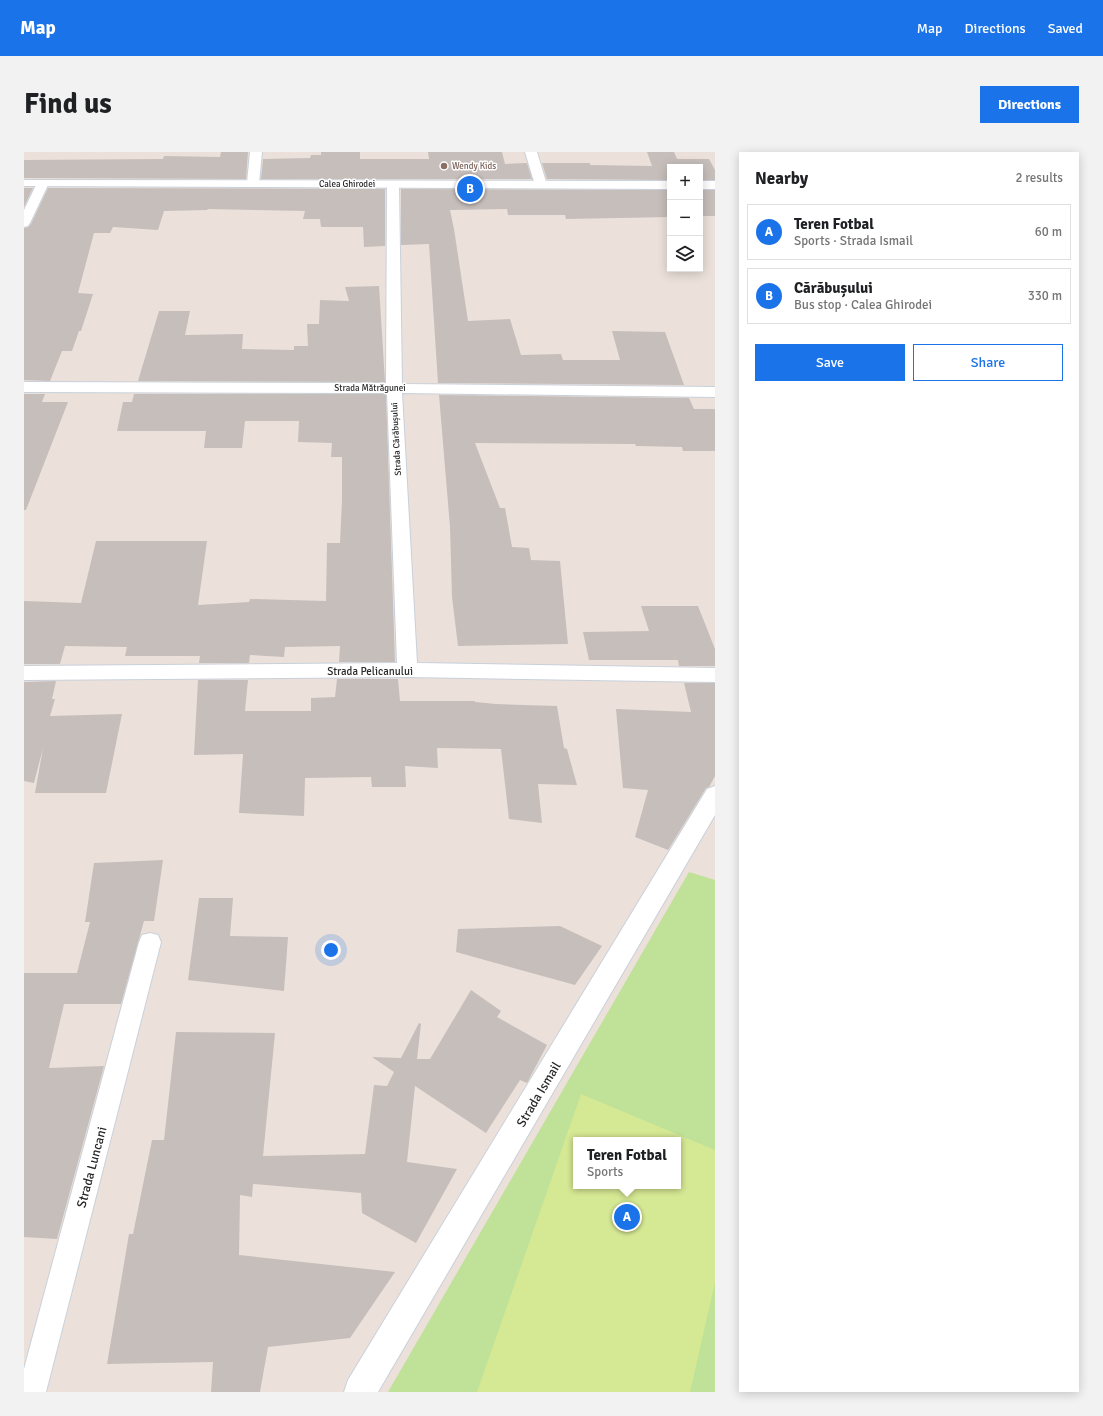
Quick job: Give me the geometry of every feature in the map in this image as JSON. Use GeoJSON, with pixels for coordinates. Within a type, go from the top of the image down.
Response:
{"type":"FeatureCollection","features":[{"type":"Feature","properties":{"kind":"street"},"geometry":{"type":"LineString","coordinates":[[253,184],[256,152]]}},
{"type":"Feature","properties":{"kind":"street"},"geometry":{"type":"LineString","coordinates":[[531,152],[541,185]]}},
{"type":"Feature","properties":{"kind":"street","name":"Calea Ghirodei"},"geometry":{"type":"LineString","coordinates":[[24,183],[667,185]]}},
{"type":"Feature","properties":{"kind":"street"},"geometry":{"type":"LineString","coordinates":[[24,223],[42,183]]}},
{"type":"Feature","properties":{"kind":"street","name":"Strada Cărăbușului"},"geometry":{"type":"LineString","coordinates":[[393,184],[394,388],[407,670]]}},
{"type":"Feature","properties":{"kind":"street"},"geometry":{"type":"LineString","coordinates":[[703,185],[715,185]]}},
{"type":"Feature","properties":{"kind":"street","name":"Strada Mătrăgunei"},"geometry":{"type":"LineString","coordinates":[[24,387],[394,388],[715,392]]}},
{"type":"Feature","properties":{"kind":"street","name":"Strada Pelicanului"},"geometry":{"type":"LineString","coordinates":[[24,673],[407,670],[715,675]]}},
{"type":"Feature","properties":{"kind":"street","name":"Strada Ismail"},"geometry":{"type":"LineString","coordinates":[[360,1392],[715,795]]}},
{"type":"Feature","properties":{"kind":"lane","name":"Strada Luncani"},"geometry":{"type":"LineString","coordinates":[[32,1392],[150,942]]}},
{"type":"Feature","properties":{"kind":"green space"},"geometry":{"type":"Polygon","coordinates":[[[689,872],[715,880],[715,1392],[388,1392],[689,872]]]}},
{"type":"Feature","properties":{"kind":"green space"},"geometry":{"type":"Polygon","coordinates":[[[581,1094],[715,1150],[715,1283],[690,1392],[477,1392],[581,1094]]]}},
{"type":"Feature","properties":{"kind":"building"},"geometry":{"type":"Polygon","coordinates":[[[221,152],[248,152],[246,179],[24,178],[24,160],[163,159],[164,156],[220,157],[221,152]]]}},
{"type":"Feature","properties":{"kind":"building"},"geometry":{"type":"Polygon","coordinates":[[[321,152],[360,152],[360,159],[429,159],[428,152],[502,152],[505,164],[527,163],[532,179],[261,179],[263,159],[310,158],[311,155],[321,155],[321,152]]]}},
{"type":"Feature","properties":{"kind":"building"},"geometry":{"type":"Polygon","coordinates":[[[647,152],[674,152],[677,159],[709,159],[715,170],[715,180],[703,180],[703,164],[667,164],[667,180],[547,179],[542,163],[590,163],[590,165],[652,166],[647,152]]]}},
{"type":"Feature","properties":{"kind":"building"},"geometry":{"type":"Polygon","coordinates":[[[24,188],[33,188],[24,207],[24,188]]]}},
{"type":"Feature","properties":{"kind":"building"},"geometry":{"type":"Polygon","coordinates":[[[48,188],[385,189],[385,246],[364,247],[363,227],[321,227],[320,219],[303,219],[305,211],[208,209],[164,211],[158,230],[113,227],[110,233],[94,233],[78,293],[93,294],[81,331],[79,331],[72,351],[62,351],[50,381],[24,380],[24,228],[31,224],[48,188]]]}},
{"type":"Feature","properties":{"kind":"building"},"geometry":{"type":"Polygon","coordinates":[[[401,189],[667,190],[667,217],[566,219],[565,215],[508,215],[507,209],[450,210],[468,321],[510,319],[521,355],[561,354],[563,360],[620,360],[612,331],[665,332],[684,385],[438,383],[429,244],[401,245],[401,189]]]}},
{"type":"Feature","properties":{"kind":"building"},"geometry":{"type":"Polygon","coordinates":[[[703,190],[715,190],[715,216],[703,216],[703,190]]]}},
{"type":"Feature","properties":{"kind":"building"},"geometry":{"type":"Polygon","coordinates":[[[379,286],[385,382],[138,381],[159,311],[190,311],[185,335],[243,334],[242,349],[294,350],[294,346],[308,346],[307,324],[319,324],[320,300],[349,301],[345,287],[379,286]]]}},
{"type":"Feature","properties":{"kind":"building"},"geometry":{"type":"Polygon","coordinates":[[[24,394],[45,394],[42,402],[68,402],[26,510],[24,510],[24,394]]]}},
{"type":"Feature","properties":{"kind":"building"},"geometry":{"type":"Polygon","coordinates":[[[134,394],[386,394],[395,662],[339,662],[340,646],[285,647],[284,657],[250,655],[249,663],[199,663],[200,656],[125,656],[127,647],[65,646],[60,664],[24,664],[24,601],[81,603],[96,541],[207,541],[198,605],[249,602],[250,599],[326,601],[327,543],[340,543],[342,500],[342,457],[331,457],[332,443],[298,442],[299,421],[245,421],[242,448],[204,448],[206,431],[117,431],[123,402],[132,402],[134,394]]]}},
{"type":"Feature","properties":{"kind":"building"},"geometry":{"type":"Polygon","coordinates":[[[439,395],[689,398],[694,409],[715,409],[715,451],[683,451],[682,447],[636,446],[635,444],[475,443],[500,508],[505,508],[512,547],[529,548],[531,560],[560,561],[568,644],[458,646],[452,597],[450,527],[439,395]]]}},
{"type":"Feature","properties":{"kind":"building"},"geometry":{"type":"Polygon","coordinates":[[[641,606],[698,606],[715,649],[715,666],[679,666],[678,660],[589,660],[583,632],[649,631],[641,606]]]}},
{"type":"Feature","properties":{"kind":"building"},"geometry":{"type":"Polygon","coordinates":[[[337,679],[398,679],[400,701],[475,701],[496,704],[557,706],[564,748],[567,749],[577,785],[538,784],[542,823],[509,819],[501,749],[437,748],[438,768],[405,766],[406,787],[372,787],[371,777],[305,778],[304,816],[239,813],[243,754],[194,755],[198,680],[248,680],[245,711],[311,711],[311,698],[335,697],[337,679]]]}},
{"type":"Feature","properties":{"kind":"building"},"geometry":{"type":"Polygon","coordinates":[[[56,681],[52,699],[55,699],[50,716],[122,714],[106,793],[35,793],[43,748],[34,783],[24,781],[24,682],[56,681]]]}},
{"type":"Feature","properties":{"kind":"building"},"geometry":{"type":"Polygon","coordinates":[[[684,683],[715,683],[715,776],[668,850],[635,837],[648,790],[623,788],[616,709],[691,712],[684,683]]]}},
{"type":"Feature","properties":{"kind":"building"},"geometry":{"type":"Polygon","coordinates":[[[163,860],[154,921],[144,921],[121,1004],[64,1004],[49,1068],[104,1066],[57,1239],[24,1237],[24,973],[77,973],[90,922],[85,922],[94,863],[163,860]]]}},
{"type":"Feature","properties":{"kind":"building"},"geometry":{"type":"Polygon","coordinates":[[[199,898],[233,898],[230,936],[288,937],[284,991],[188,980],[199,898]]]}},
{"type":"Feature","properties":{"kind":"building"},"geometry":{"type":"Polygon","coordinates":[[[560,926],[602,946],[575,985],[456,952],[458,929],[560,926]]]}},
{"type":"Feature","properties":{"kind":"building"},"geometry":{"type":"Polygon","coordinates":[[[471,990],[501,1011],[497,1017],[547,1045],[527,1083],[520,1080],[486,1133],[415,1086],[407,1162],[457,1169],[416,1243],[362,1213],[361,1193],[253,1184],[252,1197],[240,1195],[239,1255],[395,1272],[350,1338],[268,1347],[260,1392],[211,1392],[213,1362],[107,1364],[129,1234],[133,1234],[152,1140],[164,1140],[176,1032],[275,1033],[263,1156],[365,1154],[374,1085],[387,1086],[394,1072],[372,1057],[401,1058],[419,1023],[421,1024],[417,1059],[430,1059],[471,990]]]}},
{"type":"Feature","properties":{"kind":"place","name":"Wendy Kids"},"geometry":{"type":"Point","coordinates":[444,166]}},
{"type":"Feature","properties":{"kind":"place","name":"Cărăbușului"},"geometry":{"type":"Point","coordinates":[470,189]}},
{"type":"Feature","properties":{"kind":"place","name":"Teren Fotbal"},"geometry":{"type":"Point","coordinates":[627,1217]}}]}
